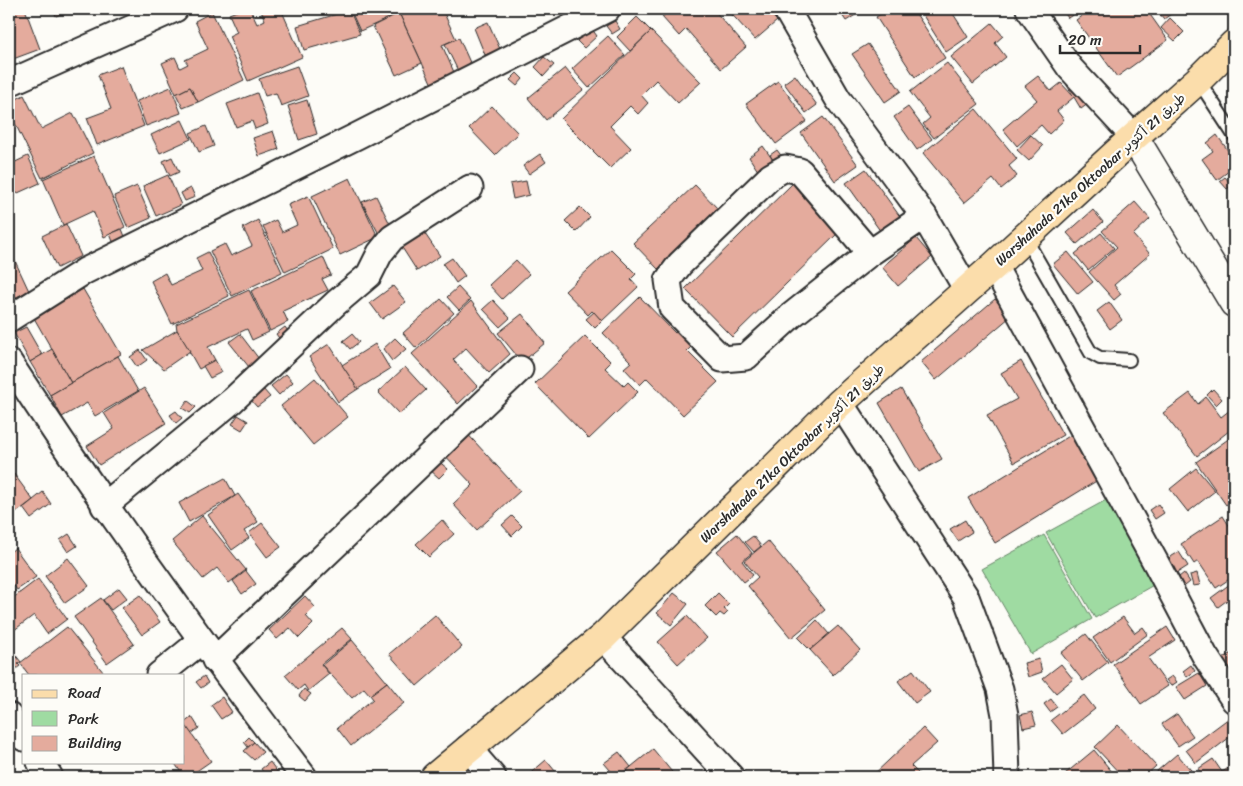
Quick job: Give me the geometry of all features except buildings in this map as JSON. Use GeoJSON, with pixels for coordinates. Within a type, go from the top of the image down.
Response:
{"type":"FeatureCollection","features":[{"type":"Feature","properties":{"kind":"main road","name":"Warshahada 21ka Oktoobar طريق 21 أكتوبر"},"geometry":{"type":"LineString","coordinates":[[435,777],[603,637],[840,403],[968,290],[1198,80],[1234,44]]}},
{"type":"Feature","properties":{"kind":"street"},"geometry":{"type":"LineString","coordinates":[[9,83],[174,9]]}},
{"type":"Feature","properties":{"kind":"street"},"geometry":{"type":"LineString","coordinates":[[9,319],[85,271],[607,9]]}},
{"type":"Feature","properties":{"kind":"street"},"geometry":{"type":"LineString","coordinates":[[786,9],[838,99],[924,216],[968,290]]}},
{"type":"Feature","properties":{"kind":"street"},"geometry":{"type":"LineString","coordinates":[[1029,9],[1070,68],[1134,137],[1234,303]]}},
{"type":"Feature","properties":{"kind":"street"},"geometry":{"type":"LineString","coordinates":[[870,252],[800,171],[785,168],[771,176],[680,264],[668,280],[672,308],[722,360],[746,357],[792,315],[870,252],[924,216]]}},
{"type":"Feature","properties":{"kind":"street"},"geometry":{"type":"LineString","coordinates":[[104,506],[233,400],[336,303],[369,275],[380,253],[392,238],[470,188]]}},
{"type":"Feature","properties":{"kind":"street"},"geometry":{"type":"LineString","coordinates":[[994,266],[1153,556],[1205,656],[1234,700]]}},
{"type":"Feature","properties":{"kind":"street"},"geometry":{"type":"LineString","coordinates":[[9,362],[104,506],[208,651],[304,777]]}},
{"type":"Feature","properties":{"kind":"street"},"geometry":{"type":"LineString","coordinates":[[161,674],[208,651],[520,369]]}},
{"type":"Feature","properties":{"kind":"street"},"geometry":{"type":"LineString","coordinates":[[840,403],[966,597],[1000,689],[1005,715],[1007,777]]}},
{"type":"Feature","properties":{"kind":"street"},"geometry":{"type":"LineString","coordinates":[[603,637],[731,777]]}},
{"type":"Feature","properties":{"kind":"street"},"geometry":{"type":"LineString","coordinates":[[9,716],[22,735]]}},
{"type":"Feature","properties":{"kind":"street"},"geometry":{"type":"LineString","coordinates":[[468,748],[493,777]]}},
{"type":"Feature","properties":{"kind":"lane"},"geometry":{"type":"LineString","coordinates":[[1198,80],[1234,135]]}},
{"type":"Feature","properties":{"kind":"lane"},"geometry":{"type":"LineString","coordinates":[[1025,238],[1091,354],[1100,358],[1129,360]]}},
{"type":"Feature","properties":{"kind":"green space"},"geometry":{"type":"Polygon","coordinates":[[[1108,499],[1157,583],[1095,618],[1046,533],[1108,499]]]}},
{"type":"Feature","properties":{"kind":"green space"},"geometry":{"type":"Polygon","coordinates":[[[1044,535],[1092,619],[1031,654],[982,569],[1044,535]]]}}]}
